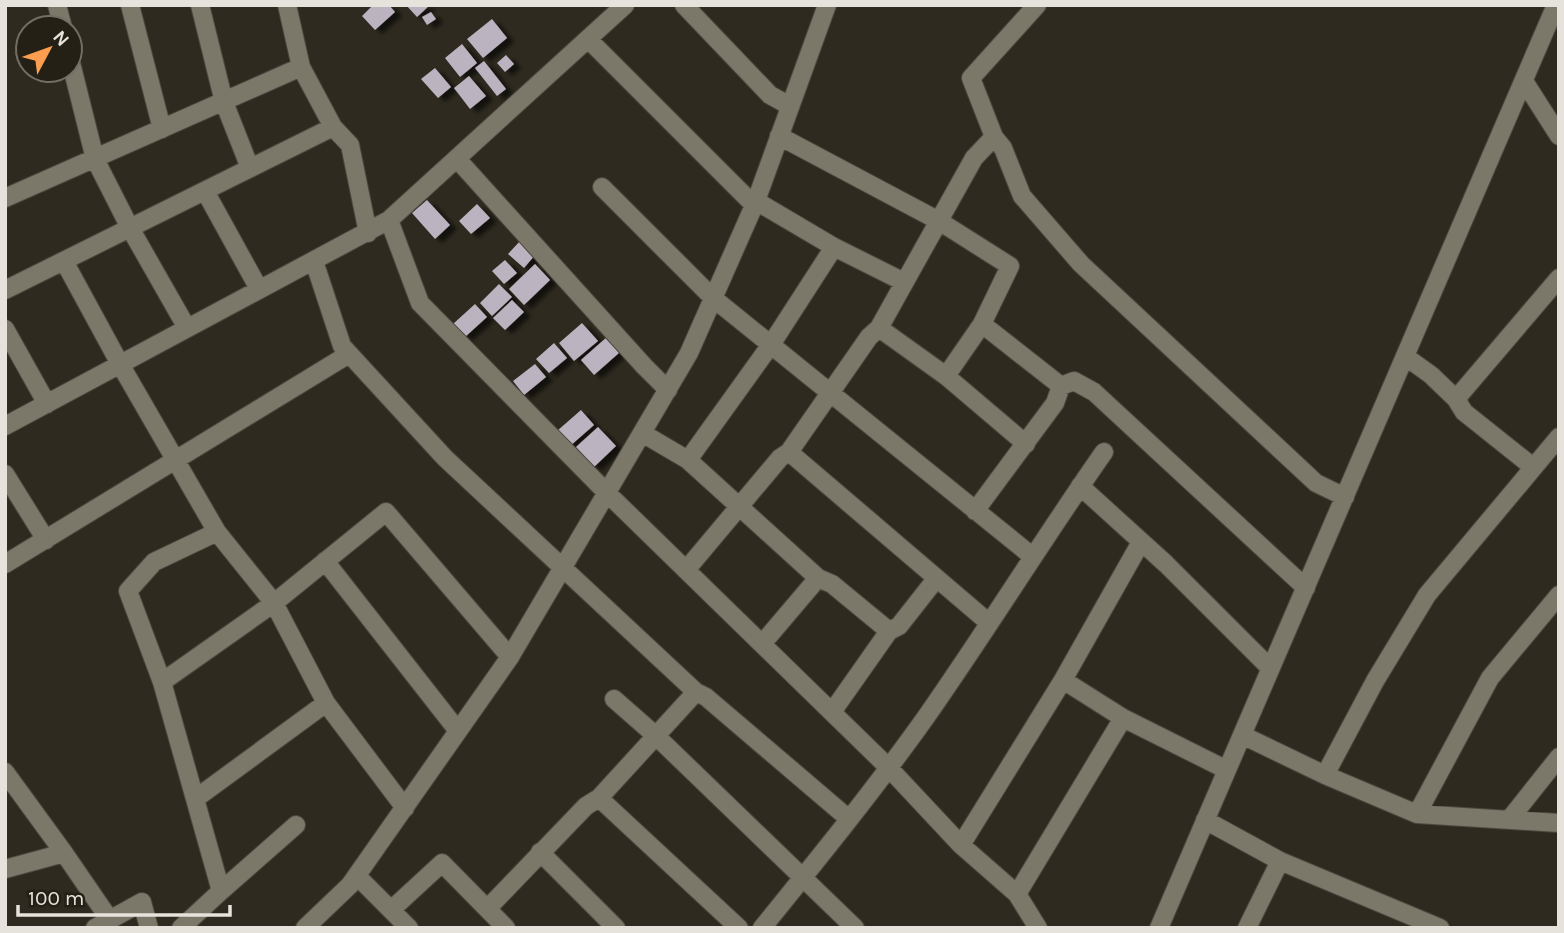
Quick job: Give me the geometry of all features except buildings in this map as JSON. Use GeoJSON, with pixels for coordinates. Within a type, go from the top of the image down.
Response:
{"type":"FeatureCollection","features":[{"type":"Feature","properties":{"kind":"street"},"geometry":{"type":"LineString","coordinates":[[130,5],[162,129]]}},
{"type":"Feature","properties":{"kind":"street"},"geometry":{"type":"LineString","coordinates":[[200,5],[224,102],[250,168]]}},
{"type":"Feature","properties":{"kind":"street"},"geometry":{"type":"LineString","coordinates":[[287,5],[301,67],[333,127],[350,145],[368,233]]}},
{"type":"Feature","properties":{"kind":"street"},"geometry":{"type":"LineString","coordinates":[[5,426],[389,220],[458,160],[625,5]]}},
{"type":"Feature","properties":{"kind":"street"},"geometry":{"type":"LineString","coordinates":[[684,5],[770,95],[790,106]]}},
{"type":"Feature","properties":{"kind":"street"},"geometry":{"type":"LineString","coordinates":[[305,928],[357,876],[510,657],[689,353],[755,203],[827,5]]}},
{"type":"Feature","properties":{"kind":"street"},"geometry":{"type":"LineString","coordinates":[[1037,5],[971,78],[994,137],[1003,148],[1022,196],[1081,264],[1316,483],[1345,497]]}},
{"type":"Feature","properties":{"kind":"street"},"geometry":{"type":"LineString","coordinates":[[1159,928],[1556,5]]}},
{"type":"Feature","properties":{"kind":"street"},"geometry":{"type":"LineString","coordinates":[[588,39],[755,203],[904,282]]}},
{"type":"Feature","properties":{"kind":"street"},"geometry":{"type":"LineString","coordinates":[[5,198],[301,67]]}},
{"type":"Feature","properties":{"kind":"street"},"geometry":{"type":"LineString","coordinates":[[1524,81],[1559,136]]}},
{"type":"Feature","properties":{"kind":"street"},"geometry":{"type":"LineString","coordinates":[[76,84],[95,159],[130,228],[187,328]]}},
{"type":"Feature","properties":{"kind":"street"},"geometry":{"type":"LineString","coordinates":[[5,290],[333,127]]}},
{"type":"Feature","properties":{"kind":"street"},"geometry":{"type":"LineString","coordinates":[[779,136],[939,221],[1010,266],[982,324],[946,376]]}},
{"type":"Feature","properties":{"kind":"street"},"geometry":{"type":"LineString","coordinates":[[686,570],[780,458],[789,452],[869,337],[879,328],[974,158],[994,137]]}},
{"type":"Feature","properties":{"kind":"street"},"geometry":{"type":"LineString","coordinates":[[458,160],[634,356],[668,390]]}},
{"type":"Feature","properties":{"kind":"street"},"geometry":{"type":"LineString","coordinates":[[603,187],[713,298],[1032,556]]}},
{"type":"Feature","properties":{"kind":"street"},"geometry":{"type":"LineString","coordinates":[[205,191],[259,289]]}},
{"type":"Feature","properties":{"kind":"street"},"geometry":{"type":"LineString","coordinates":[[389,220],[420,303],[607,493],[888,767],[961,845],[1017,894],[1038,928]]}},
{"type":"Feature","properties":{"kind":"street"},"geometry":{"type":"LineString","coordinates":[[688,460],[772,344],[834,247]]}},
{"type":"Feature","properties":{"kind":"street"},"geometry":{"type":"LineString","coordinates":[[64,261],[217,532],[274,603],[326,703],[405,808]]}},
{"type":"Feature","properties":{"kind":"street"},"geometry":{"type":"LineString","coordinates":[[314,261],[342,346],[446,458],[696,692],[706,697],[849,819]]}},
{"type":"Feature","properties":{"kind":"street"},"geometry":{"type":"LineString","coordinates":[[1456,399],[1559,278]]}},
{"type":"Feature","properties":{"kind":"street"},"geometry":{"type":"LineString","coordinates":[[982,324],[1061,386]]}},
{"type":"Feature","properties":{"kind":"street"},"geometry":{"type":"LineString","coordinates":[[879,328],[946,376],[1026,444]]}},
{"type":"Feature","properties":{"kind":"street"},"geometry":{"type":"LineString","coordinates":[[5,329],[47,404]]}},
{"type":"Feature","properties":{"kind":"street"},"geometry":{"type":"LineString","coordinates":[[5,564],[349,354]]}},
{"type":"Feature","properties":{"kind":"street"},"geometry":{"type":"LineString","coordinates":[[1406,356],[1432,375],[1456,399],[1464,412],[1533,467]]}},
{"type":"Feature","properties":{"kind":"street"},"geometry":{"type":"LineString","coordinates":[[975,511],[1055,403],[1061,386],[1074,381],[1094,392],[1306,588]]}},
{"type":"Feature","properties":{"kind":"street"},"geometry":{"type":"LineString","coordinates":[[642,433],[688,460],[818,578],[832,584],[889,631]]}},
{"type":"Feature","properties":{"kind":"street"},"geometry":{"type":"LineString","coordinates":[[1325,775],[1375,681],[1427,595],[1559,437]]}},
{"type":"Feature","properties":{"kind":"street"},"geometry":{"type":"LineString","coordinates":[[789,452],[988,622]]}},
{"type":"Feature","properties":{"kind":"street"},"geometry":{"type":"LineString","coordinates":[[762,928],[926,717],[1104,452]]}},
{"type":"Feature","properties":{"kind":"street"},"geometry":{"type":"LineString","coordinates":[[5,474],[46,540]]}},
{"type":"Feature","properties":{"kind":"street"},"geometry":{"type":"LineString","coordinates":[[1080,486],[1270,668]]}},
{"type":"Feature","properties":{"kind":"street"},"geometry":{"type":"LineString","coordinates":[[162,682],[274,603],[386,512],[510,657]]}},
{"type":"Feature","properties":{"kind":"street"},"geometry":{"type":"LineString","coordinates":[[217,532],[154,562],[128,591],[162,682],[221,891]]}},
{"type":"Feature","properties":{"kind":"street"},"geometry":{"type":"LineString","coordinates":[[961,845],[1063,680],[1141,542]]}},
{"type":"Feature","properties":{"kind":"street"},"geometry":{"type":"LineString","coordinates":[[325,561],[458,732]]}},
{"type":"Feature","properties":{"kind":"street"},"geometry":{"type":"LineString","coordinates":[[762,644],[818,578]]}},
{"type":"Feature","properties":{"kind":"street"},"geometry":{"type":"LineString","coordinates":[[832,712],[889,631],[899,626],[936,579]]}},
{"type":"Feature","properties":{"kind":"street"},"geometry":{"type":"LineString","coordinates":[[1417,814],[1490,678],[1559,595]]}},
{"type":"Feature","properties":{"kind":"street"},"geometry":{"type":"LineString","coordinates":[[1063,680],[1124,718],[1227,770]]}},
{"type":"Feature","properties":{"kind":"street"},"geometry":{"type":"LineString","coordinates":[[488,908],[586,806],[599,797],[696,692]]}},
{"type":"Feature","properties":{"kind":"street"},"geometry":{"type":"LineString","coordinates":[[614,699],[655,735],[855,928]]}},
{"type":"Feature","properties":{"kind":"street"},"geometry":{"type":"LineString","coordinates":[[195,799],[326,703]]}},
{"type":"Feature","properties":{"kind":"street"},"geometry":{"type":"LineString","coordinates":[[1017,894],[1124,718]]}},
{"type":"Feature","properties":{"kind":"street"},"geometry":{"type":"LineString","coordinates":[[1242,735],[1325,775],[1417,814],[1559,823]]}},
{"type":"Feature","properties":{"kind":"street"},"geometry":{"type":"LineString","coordinates":[[1509,820],[1559,757]]}},
{"type":"Feature","properties":{"kind":"street"},"geometry":{"type":"LineString","coordinates":[[5,772],[64,853],[102,924],[142,902],[149,928]]}},
{"type":"Feature","properties":{"kind":"street"},"geometry":{"type":"LineString","coordinates":[[599,797],[739,928]]}},
{"type":"Feature","properties":{"kind":"street"},"geometry":{"type":"LineString","coordinates":[[1205,820],[1280,861],[1440,928]]}},
{"type":"Feature","properties":{"kind":"street"},"geometry":{"type":"LineString","coordinates":[[181,928],[296,825]]}},
{"type":"Feature","properties":{"kind":"street"},"geometry":{"type":"LineString","coordinates":[[540,852],[616,928]]}},
{"type":"Feature","properties":{"kind":"street"},"geometry":{"type":"LineString","coordinates":[[5,869],[64,853]]}},
{"type":"Feature","properties":{"kind":"street"},"geometry":{"type":"LineString","coordinates":[[1247,928],[1280,861]]}},
{"type":"Feature","properties":{"kind":"street"},"geometry":{"type":"LineString","coordinates":[[391,910],[442,863],[506,928]]}},
{"type":"Feature","properties":{"kind":"street"},"geometry":{"type":"LineString","coordinates":[[357,876],[409,928]]}}]}
